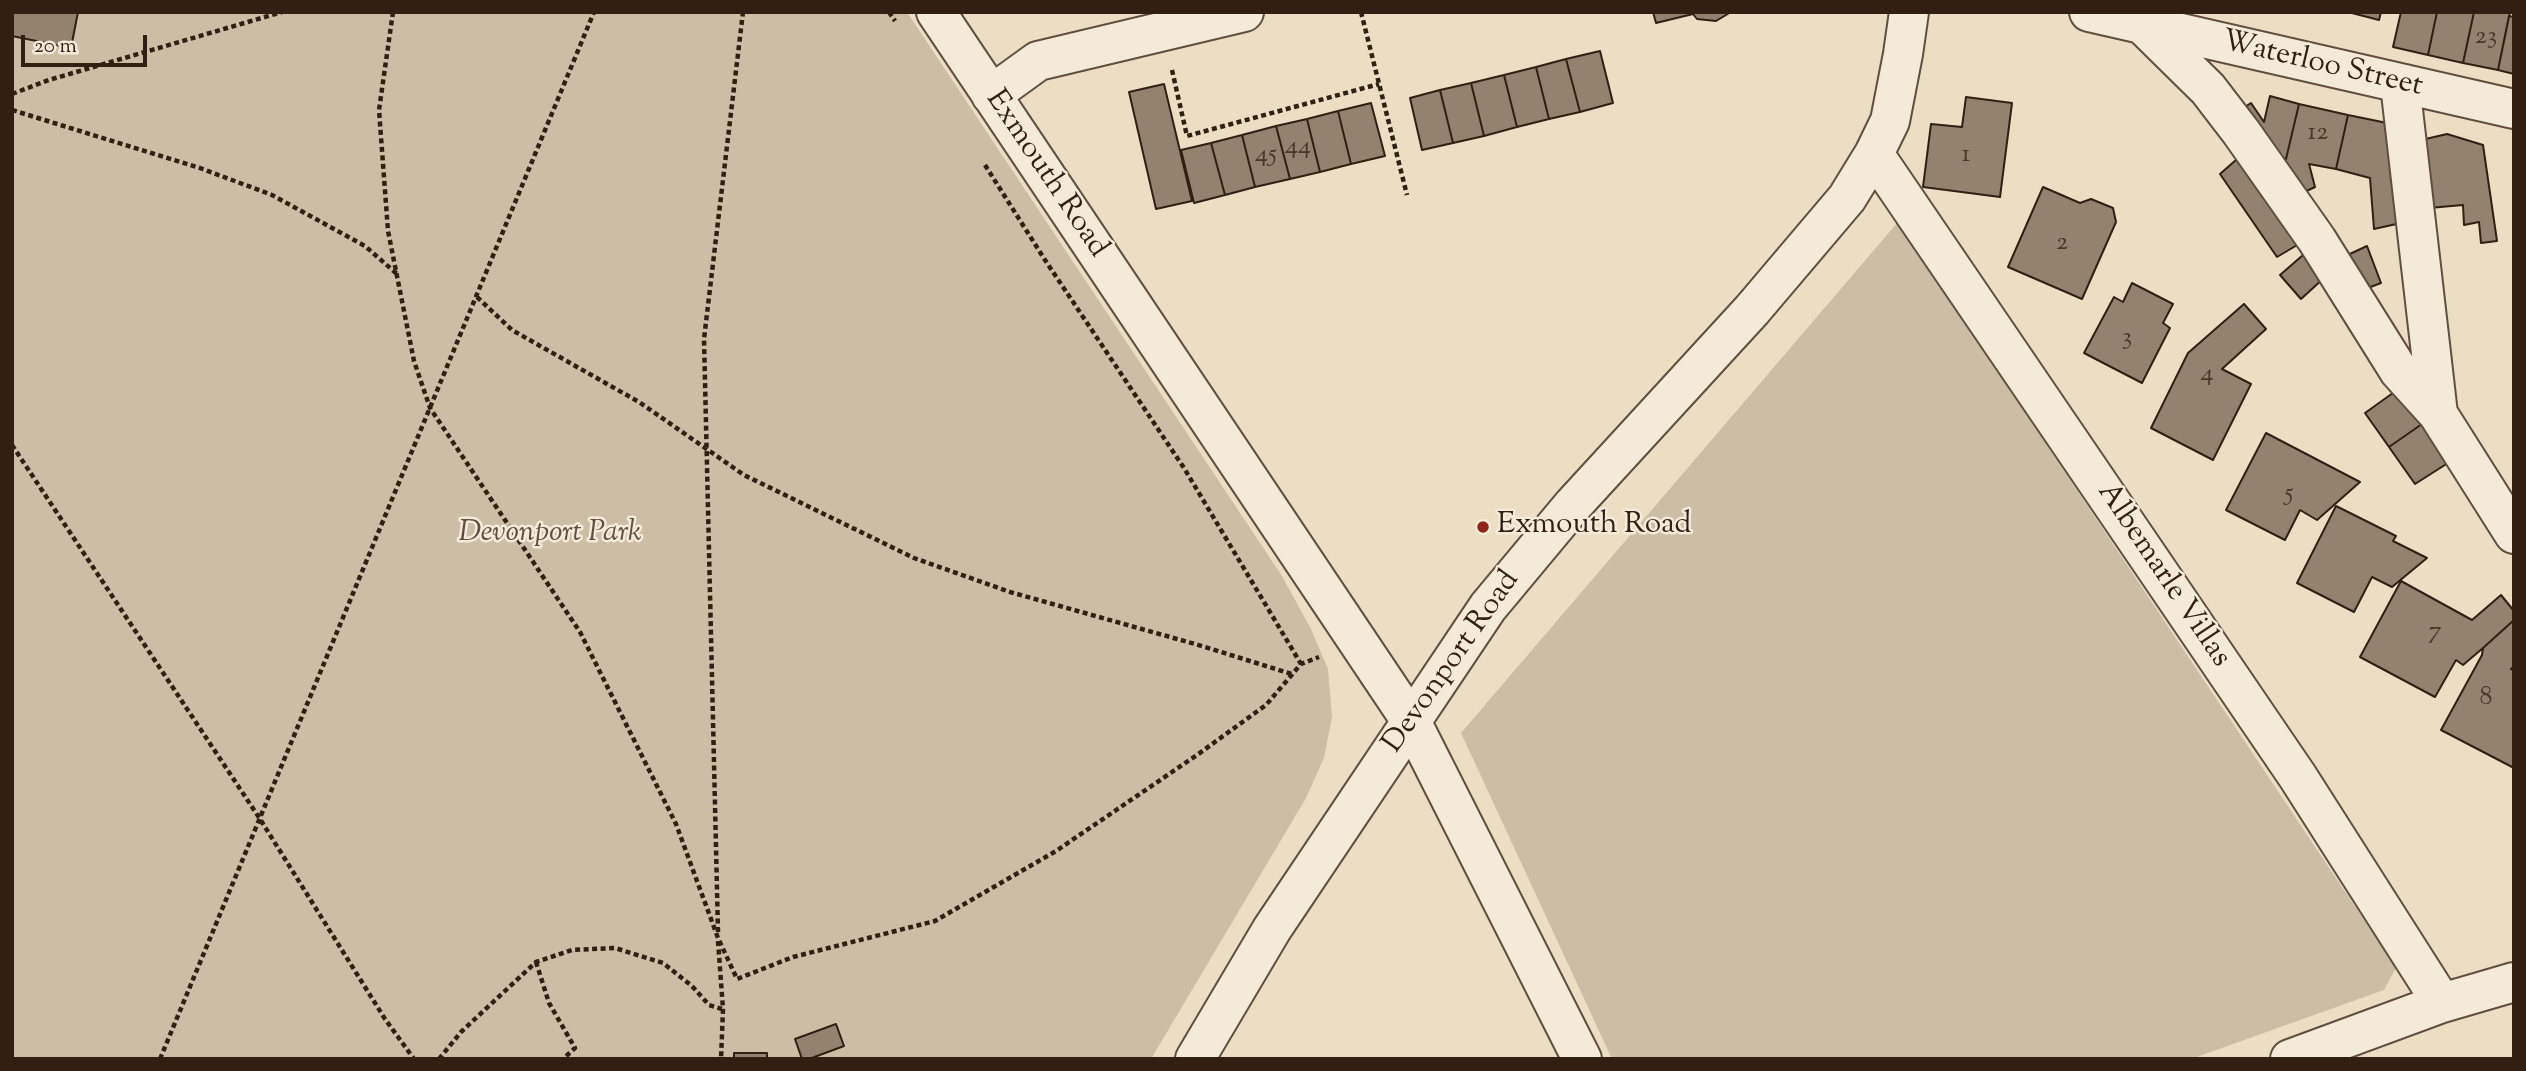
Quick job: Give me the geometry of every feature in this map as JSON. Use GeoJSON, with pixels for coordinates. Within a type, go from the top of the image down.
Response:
{"type":"FeatureCollection","features":[{"type":"Feature","properties":{"kind":"street","name":"Exmouth Road"},"geometry":{"type":"LineString","coordinates":[[936,12],[1411,721],[1582,1059]]}},
{"type":"Feature","properties":{"kind":"street"},"geometry":{"type":"LineString","coordinates":[[990,95],[1038,61],[1244,12]]}},
{"type":"Feature","properties":{"kind":"street","name":"Devonport Road"},"geometry":{"type":"LineString","coordinates":[[1195,1059],[1272,929],[1488,607],[1573,506],[1752,310],[1847,198],[1874,155],[1890,121],[1909,12]]}},
{"type":"Feature","properties":{"kind":"street","name":"Waterloo Street"},"geometry":{"type":"LineString","coordinates":[[2089,12],[2514,109]]}},
{"type":"Feature","properties":{"kind":"street"},"geometry":{"type":"LineString","coordinates":[[2142,24],[2208,89],[2317,240],[2399,371],[2438,414],[2514,534]]}},
{"type":"Feature","properties":{"kind":"street"},"geometry":{"type":"LineString","coordinates":[[2400,84],[2438,414]]}},
{"type":"Feature","properties":{"kind":"street","name":"Albemarle Villas"},"geometry":{"type":"LineString","coordinates":[[1874,155],[2298,777],[2442,1003]]}},
{"type":"Feature","properties":{"kind":"street"},"geometry":{"type":"LineString","coordinates":[[2290,1059],[2442,1003],[2514,982]]}},
{"type":"Feature","properties":{"kind":"path"},"geometry":{"type":"LineString","coordinates":[[12,94],[49,79],[282,12]]}},
{"type":"Feature","properties":{"kind":"path"},"geometry":{"type":"LineString","coordinates":[[393,12],[379,110],[388,231],[414,361],[430,408],[580,632],[676,824],[718,938],[737,979],[793,957],[935,921],[1056,851],[1197,755],[1266,705],[1301,664],[1358,641]]}},
{"type":"Feature","properties":{"kind":"path"},"geometry":{"type":"LineString","coordinates":[[160,1059],[594,12]]}},
{"type":"Feature","properties":{"kind":"path"},"geometry":{"type":"LineString","coordinates":[[721,1059],[723,1009],[718,938],[704,340],[743,12]]}},
{"type":"Feature","properties":{"kind":"path"},"geometry":{"type":"LineString","coordinates":[[889,12],[896,24]]}},
{"type":"Feature","properties":{"kind":"path"},"geometry":{"type":"LineString","coordinates":[[1360,12],[1407,195]]}},
{"type":"Feature","properties":{"kind":"path"},"geometry":{"type":"LineString","coordinates":[[1175,84],[1187,136],[1379,84]]}},
{"type":"Feature","properties":{"kind":"path"},"geometry":{"type":"LineString","coordinates":[[12,110],[200,168],[272,195],[365,246],[397,274]]}},
{"type":"Feature","properties":{"kind":"path"},"geometry":{"type":"LineString","coordinates":[[978,154],[1045,260],[1184,468],[1301,664]]}},
{"type":"Feature","properties":{"kind":"path"},"geometry":{"type":"LineString","coordinates":[[477,297],[512,330],[639,402],[744,475],[914,558],[1010,592],[1292,674]]}},
{"type":"Feature","properties":{"kind":"path"},"geometry":{"type":"LineString","coordinates":[[12,445],[260,819],[385,1019],[414,1059]]}},
{"type":"Feature","properties":{"kind":"path"},"geometry":{"type":"LineString","coordinates":[[439,1059],[461,1032],[536,962],[572,950],[615,948],[663,963],[692,986],[709,1005],[723,1009]]}},
{"type":"Feature","properties":{"kind":"path"},"geometry":{"type":"LineString","coordinates":[[536,962],[549,1003],[575,1048],[563,1059]]}},
{"type":"Feature","properties":{"kind":"green space","name":"Devonport Park"},"geometry":{"type":"Polygon","coordinates":[[[12,12],[907,12],[1282,576],[1311,629],[1328,669],[1332,717],[1324,758],[1306,798],[1151,1059],[12,1059],[12,12]]]}},
{"type":"Feature","properties":{"kind":"green space"},"geometry":{"type":"Polygon","coordinates":[[[1898,222],[2396,968],[2384,990],[2191,1059],[1612,1059],[1461,733],[1898,222]]]}},
{"type":"Feature","properties":{"kind":"building"},"geometry":{"type":"Polygon","coordinates":[[[12,12],[78,12],[71,48],[12,36],[12,12]]]}},
{"type":"Feature","properties":{"kind":"building"},"geometry":{"type":"Polygon","coordinates":[[[1653,12],[1731,12],[1716,21],[1697,19],[1693,14],[1656,23],[1653,12]]]}},
{"type":"Feature","properties":{"kind":"building"},"geometry":{"type":"Polygon","coordinates":[[[2348,12],[2381,12],[2379,20],[2348,12]]]}},
{"type":"Feature","properties":{"kind":"building"},"geometry":{"type":"Polygon","coordinates":[[[2401,12],[2437,12],[2428,55],[2393,47],[2401,12]]]}},
{"type":"Feature","properties":{"kind":"building"},"geometry":{"type":"Polygon","coordinates":[[[2437,12],[2474,12],[2463,63],[2428,55],[2437,12]]]}},
{"type":"Feature","properties":{"kind":"building"},"geometry":{"type":"Polygon","coordinates":[[[2474,12],[2510,12],[2498,70],[2463,63],[2474,12]]]}},
{"type":"Feature","properties":{"kind":"building"},"geometry":{"type":"Polygon","coordinates":[[[2509,16],[2514,17],[2514,74],[2498,70],[2509,16]]]}},
{"type":"Feature","properties":{"kind":"building"},"geometry":{"type":"Polygon","coordinates":[[[1600,51],[1613,103],[1580,112],[1566,59],[1600,51]]]}},
{"type":"Feature","properties":{"kind":"building"},"geometry":{"type":"Polygon","coordinates":[[[1566,59],[1580,112],[1549,119],[1536,67],[1566,59]]]}},
{"type":"Feature","properties":{"kind":"building"},"geometry":{"type":"Polygon","coordinates":[[[1536,67],[1549,119],[1517,127],[1504,75],[1536,67]]]}},
{"type":"Feature","properties":{"kind":"building"},"geometry":{"type":"Polygon","coordinates":[[[1504,75],[1517,127],[1484,136],[1471,83],[1504,75]]]}},
{"type":"Feature","properties":{"kind":"building"},"geometry":{"type":"Polygon","coordinates":[[[1471,83],[1484,136],[1453,143],[1440,90],[1471,83]]]}},
{"type":"Feature","properties":{"kind":"building"},"geometry":{"type":"Polygon","coordinates":[[[1164,84],[1192,201],[1156,209],[1129,92],[1164,84]]]}},
{"type":"Feature","properties":{"kind":"building"},"geometry":{"type":"Polygon","coordinates":[[[1440,90],[1453,143],[1422,150],[1410,98],[1440,90]]]}},
{"type":"Feature","properties":{"kind":"building"},"geometry":{"type":"Polygon","coordinates":[[[2270,96],[2299,104],[2286,159],[2270,156],[2240,110],[2251,103],[2264,122],[2270,96]]]}},
{"type":"Feature","properties":{"kind":"building"},"geometry":{"type":"Polygon","coordinates":[[[1966,97],[2012,103],[2000,197],[1923,187],[1931,124],[1962,127],[1966,97]]]}},
{"type":"Feature","properties":{"kind":"building"},"geometry":{"type":"Polygon","coordinates":[[[1371,103],[1385,156],[1351,164],[1338,111],[1371,103]]]}},
{"type":"Feature","properties":{"kind":"building"},"geometry":{"type":"Polygon","coordinates":[[[2299,104],[2348,115],[2336,169],[2309,164],[2315,187],[2298,195],[2270,156],[2286,159],[2299,104]]]}},
{"type":"Feature","properties":{"kind":"building"},"geometry":{"type":"Polygon","coordinates":[[[1338,111],[1351,164],[1320,172],[1307,119],[1338,111]]]}},
{"type":"Feature","properties":{"kind":"building"},"geometry":{"type":"Polygon","coordinates":[[[2348,115],[2387,123],[2401,223],[2374,229],[2370,178],[2336,169],[2348,115]]]}},
{"type":"Feature","properties":{"kind":"building"},"geometry":{"type":"Polygon","coordinates":[[[1307,119],[1320,172],[1290,179],[1276,126],[1307,119]]]}},
{"type":"Feature","properties":{"kind":"building"},"geometry":{"type":"Polygon","coordinates":[[[1276,126],[1290,179],[1255,187],[1242,135],[1276,126]]]}},
{"type":"Feature","properties":{"kind":"building"},"geometry":{"type":"Polygon","coordinates":[[[2447,134],[2483,145],[2497,241],[2481,243],[2479,222],[2464,225],[2463,205],[2429,208],[2417,141],[2447,134]]]}},
{"type":"Feature","properties":{"kind":"building"},"geometry":{"type":"Polygon","coordinates":[[[1242,135],[1255,187],[1225,195],[1211,143],[1242,135]]]}},
{"type":"Feature","properties":{"kind":"building"},"geometry":{"type":"Polygon","coordinates":[[[1211,143],[1225,195],[1194,203],[1181,150],[1211,143]]]}},
{"type":"Feature","properties":{"kind":"building"},"geometry":{"type":"Polygon","coordinates":[[[2245,152],[2304,241],[2277,257],[2220,174],[2245,152]]]}},
{"type":"Feature","properties":{"kind":"building"},"geometry":{"type":"Polygon","coordinates":[[[2043,187],[2080,203],[2091,199],[2113,208],[2116,222],[2082,299],[2008,267],[2043,187]]]}},
{"type":"Feature","properties":{"kind":"building"},"geometry":{"type":"Polygon","coordinates":[[[2367,246],[2381,283],[2360,291],[2339,259],[2367,246]]]}},
{"type":"Feature","properties":{"kind":"building"},"geometry":{"type":"Polygon","coordinates":[[[2303,255],[2324,278],[2301,299],[2280,275],[2303,255]]]}},
{"type":"Feature","properties":{"kind":"building"},"geometry":{"type":"Polygon","coordinates":[[[2132,283],[2173,304],[2163,323],[2170,328],[2142,383],[2084,353],[2114,297],[2123,302],[2132,283]]]}},
{"type":"Feature","properties":{"kind":"building"},"geometry":{"type":"Polygon","coordinates":[[[2244,304],[2266,329],[2222,369],[2251,384],[2213,460],[2151,428],[2188,353],[2244,304]]]}},
{"type":"Feature","properties":{"kind":"building"},"geometry":{"type":"Polygon","coordinates":[[[2397,390],[2422,424],[2389,447],[2365,413],[2397,390]]]}},
{"type":"Feature","properties":{"kind":"building"},"geometry":{"type":"Polygon","coordinates":[[[2422,424],[2448,463],[2415,484],[2389,447],[2422,424]]]}},
{"type":"Feature","properties":{"kind":"building"},"geometry":{"type":"Polygon","coordinates":[[[2266,433],[2360,482],[2317,520],[2300,510],[2285,540],[2226,510],[2266,433]]]}},
{"type":"Feature","properties":{"kind":"building"},"geometry":{"type":"Polygon","coordinates":[[[2336,506],[2396,536],[2393,541],[2427,558],[2392,587],[2372,577],[2354,612],[2297,583],[2336,506]]]}},
{"type":"Feature","properties":{"kind":"building"},"geometry":{"type":"Polygon","coordinates":[[[2401,581],[2472,620],[2501,595],[2514,611],[2514,620],[2463,665],[2456,660],[2435,697],[2360,657],[2401,581]]]}},
{"type":"Feature","properties":{"kind":"building"},"geometry":{"type":"Polygon","coordinates":[[[2514,620],[2514,666],[2511,669],[2514,670],[2514,768],[2441,730],[2482,655],[2483,648],[2514,620]]]}},
{"type":"Feature","properties":{"kind":"building"},"geometry":{"type":"Polygon","coordinates":[[[836,1024],[844,1046],[802,1059],[795,1039],[836,1024]]]}},
{"type":"Feature","properties":{"kind":"building"},"geometry":{"type":"Polygon","coordinates":[[[734,1053],[767,1053],[767,1059],[734,1059],[734,1053]]]}},
{"type":"Feature","properties":{"kind":"place","name":"Exmouth Road"},"geometry":{"type":"Point","coordinates":[1483,527]}}]}
